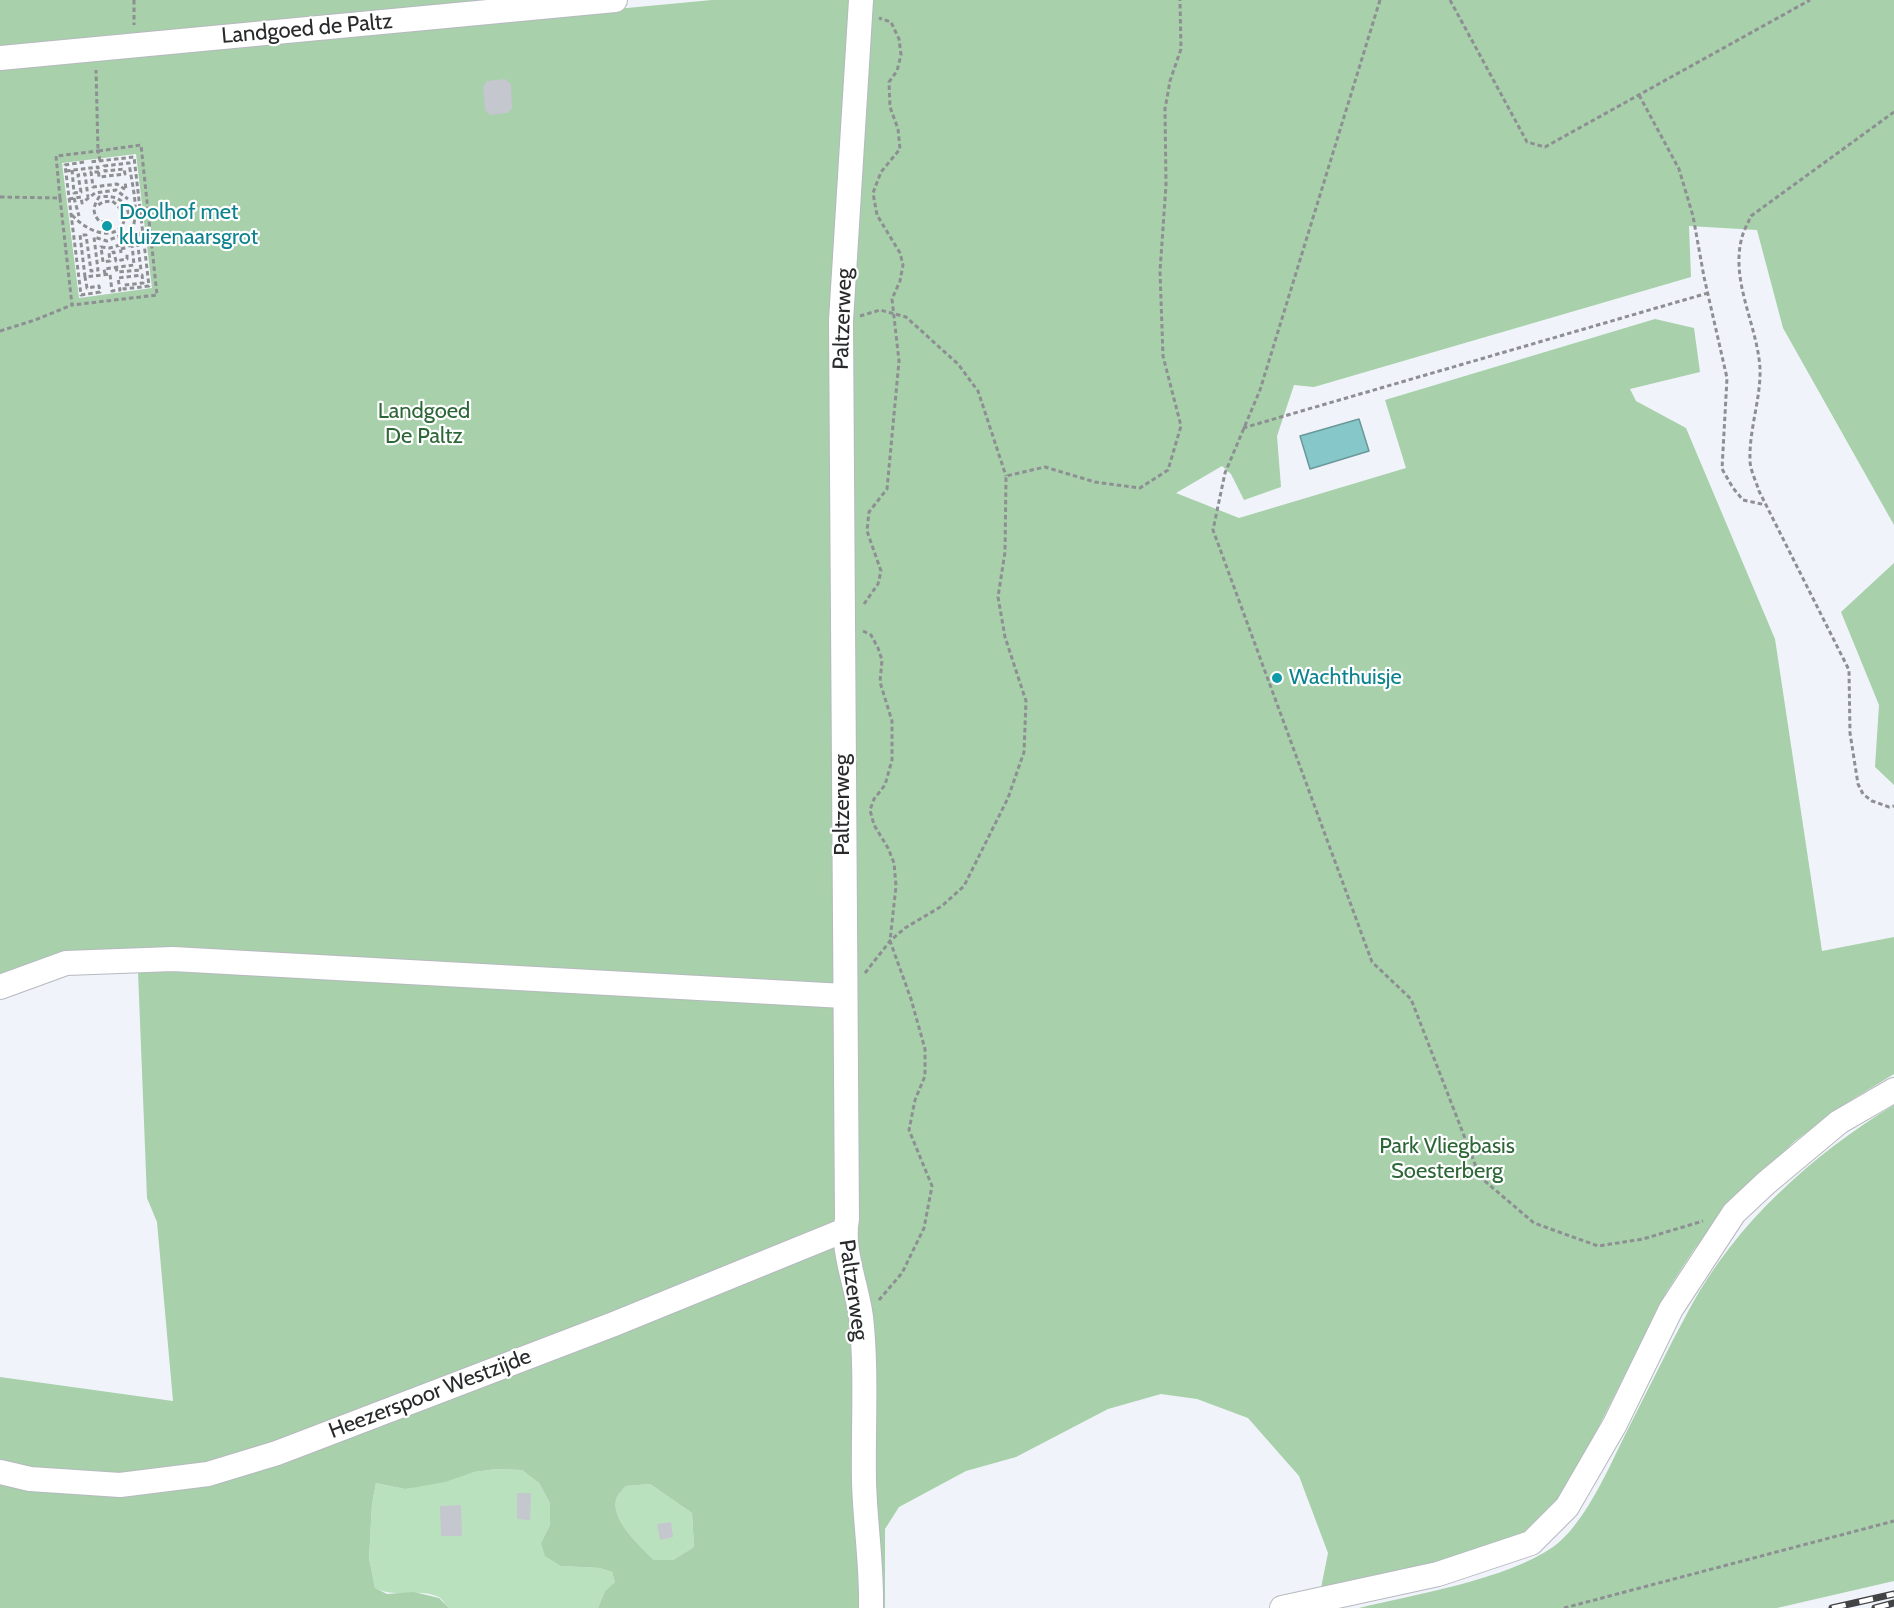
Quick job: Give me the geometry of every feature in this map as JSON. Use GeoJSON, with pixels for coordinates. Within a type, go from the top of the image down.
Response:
{"type":"FeatureCollection","features":[{"type":"Feature","properties":{"kind":"street","name":"Landgoed de Paltz"},"geometry":{"type":"LineString","coordinates":[[0,58],[615,0]]}},
{"type":"Feature","properties":{"kind":"street","name":"Paltzerweg"},"geometry":{"type":"LineString","coordinates":[[860,3],[841,321],[847,1219],[845,1246],[853,1273],[861,1318],[864,1483],[872,1572],[871,1608]]}},
{"type":"Feature","properties":{"kind":"street"},"geometry":{"type":"LineString","coordinates":[[0,987],[66,963],[173,959],[844,994]]}},
{"type":"Feature","properties":{"kind":"street"},"geometry":{"type":"LineString","coordinates":[[1282,1608],[1438,1574],[1531,1544],[1568,1507],[1615,1424],[1671,1309],[1734,1213],[1839,1122],[1894,1090]]}},
{"type":"Feature","properties":{"kind":"street","name":"Heezerspoor Westzijde"},"geometry":{"type":"LineString","coordinates":[[0,1472],[30,1479],[120,1485],[208,1474],[277,1453],[614,1324],[845,1230]]}},
{"type":"Feature","properties":{"kind":"path"},"geometry":{"type":"LineString","coordinates":[[134,0],[135,45]]}},
{"type":"Feature","properties":{"kind":"path"},"geometry":{"type":"LineString","coordinates":[[1006,476],[1045,467],[1095,482],[1140,488],[1168,470],[1181,426],[1162,356],[1160,271],[1166,185],[1165,110],[1170,81],[1181,49],[1180,0]]}},
{"type":"Feature","properties":{"kind":"path"},"geometry":{"type":"LineString","coordinates":[[1380,0],[1260,390],[1225,473],[1213,530],[1372,962],[1411,999],[1480,1177],[1534,1223],[1598,1246],[1643,1239],[1703,1221]]}},
{"type":"Feature","properties":{"kind":"path"},"geometry":{"type":"LineString","coordinates":[[1450,0],[1527,142],[1545,147],[1810,0]]}},
{"type":"Feature","properties":{"kind":"path"},"geometry":{"type":"LineString","coordinates":[[860,3],[867,14],[891,22],[899,39],[901,55],[897,70],[889,82],[890,107],[898,129],[900,149],[881,172],[873,193],[877,215],[900,253],[903,265],[900,281],[892,299],[899,361],[888,489],[869,512],[867,531],[881,570],[878,584],[861,608]]}},
{"type":"Feature","properties":{"kind":"path"},"geometry":{"type":"LineString","coordinates":[[95,49],[100,161]]}},
{"type":"Feature","properties":{"kind":"path"},"geometry":{"type":"LineString","coordinates":[[1639,95],[1679,169],[1693,216],[1727,378],[1722,469],[1743,500],[1766,505]]}},
{"type":"Feature","properties":{"kind":"path"},"geometry":{"type":"LineString","coordinates":[[1894,112],[1751,216],[1742,235],[1738,257],[1744,298],[1760,368],[1759,395],[1750,461],[1759,491],[1849,670],[1850,733],[1858,784],[1863,794],[1872,801],[1889,807],[1894,806]]}},
{"type":"Feature","properties":{"kind":"path"},"geometry":{"type":"LineString","coordinates":[[0,331],[72,305],[157,295],[141,145],[56,156],[72,305]]}},
{"type":"Feature","properties":{"kind":"path"},"geometry":{"type":"LineString","coordinates":[[85,277],[110,274],[112,291],[120,290],[118,278],[142,275],[143,283],[124,285],[124,289],[149,286],[134,157],[90,162]]}},
{"type":"Feature","properties":{"kind":"path"},"geometry":{"type":"LineString","coordinates":[[84,162],[65,165],[81,295],[100,292],[99,286],[87,288],[80,235],[86,235],[91,271],[98,270],[94,237],[107,241],[119,236],[121,249]]}},
{"type":"Feature","properties":{"kind":"path"},"geometry":{"type":"LineString","coordinates":[[66,171],[98,167],[99,177],[125,174],[124,168],[105,171],[104,166],[129,163],[135,216],[134,229],[124,240]]}},
{"type":"Feature","properties":{"kind":"path"},"geometry":{"type":"LineString","coordinates":[[72,170],[75,193],[81,192],[78,174],[85,174],[88,197]]}},
{"type":"Feature","properties":{"kind":"path"},"geometry":{"type":"LineString","coordinates":[[99,172],[91,172],[93,187],[107,184],[119,185],[126,190],[125,180]]}},
{"type":"Feature","properties":{"kind":"path"},"geometry":{"type":"LineString","coordinates":[[117,175],[119,185]]}},
{"type":"Feature","properties":{"kind":"path"},"geometry":{"type":"LineString","coordinates":[[69,199],[81,197],[82,203],[95,193],[116,190],[128,199]]}},
{"type":"Feature","properties":{"kind":"path"},"geometry":{"type":"LineString","coordinates":[[106,222],[99,221],[94,214],[93,206],[99,197],[111,196],[120,199],[126,206],[129,216],[135,216]]}},
{"type":"Feature","properties":{"kind":"path"},"geometry":{"type":"LineString","coordinates":[[0,197],[60,198]]}},
{"type":"Feature","properties":{"kind":"path"},"geometry":{"type":"LineString","coordinates":[[74,198],[79,216]]}},
{"type":"Feature","properties":{"kind":"path"},"geometry":{"type":"LineString","coordinates":[[71,214],[84,226],[98,234],[112,233],[119,229],[124,220],[124,213],[119,206],[112,201],[98,205]]}},
{"type":"Feature","properties":{"kind":"path"},"geometry":{"type":"LineString","coordinates":[[127,254],[127,259],[116,261],[114,252],[109,253],[110,261],[103,262],[101,247],[121,249],[132,244],[143,230]]}},
{"type":"Feature","properties":{"kind":"path"},"geometry":{"type":"LineString","coordinates":[[116,267],[117,272],[141,270],[137,238]]}},
{"type":"Feature","properties":{"kind":"path"},"geometry":{"type":"LineString","coordinates":[[105,274],[104,268],[134,265],[132,244]]}},
{"type":"Feature","properties":{"kind":"path"},"geometry":{"type":"LineString","coordinates":[[1243,428],[1708,293]]}},
{"type":"Feature","properties":{"kind":"path"},"geometry":{"type":"LineString","coordinates":[[841,321],[880,310],[906,317],[958,364],[978,392],[1006,476],[1005,552],[998,597],[1005,637],[1026,701],[1024,752],[1008,798],[964,885],[942,906],[905,928],[890,941],[872,967],[844,994]]}},
{"type":"Feature","properties":{"kind":"path"},"geometry":{"type":"LineString","coordinates":[[860,625],[864,633],[871,635],[882,660],[880,682],[892,722],[892,760],[885,785],[874,799],[870,810],[874,825],[894,863],[896,886],[890,941],[926,1049],[925,1076],[915,1100],[909,1130],[932,1186],[924,1228],[902,1273],[870,1311],[861,1318]]}},
{"type":"Feature","properties":{"kind":"path"},"geometry":{"type":"LineString","coordinates":[[1564,1608],[1894,1521]]}},
{"type":"Feature","properties":{"kind":"green space"},"geometry":{"type":"Polygon","coordinates":[[[0,0],[539,0],[0,50],[0,0]]]}},
{"type":"Feature","properties":{"kind":"green space"},"geometry":{"type":"Polygon","coordinates":[[[712,0],[1894,0],[1894,525],[1783,328],[1757,230],[1689,226],[1691,277],[1314,387],[1294,385],[1277,436],[1281,487],[1244,500],[1231,474],[1222,466],[1176,493],[1239,518],[1406,468],[1385,400],[1655,319],[1694,328],[1700,372],[1630,389],[1636,401],[1686,428],[1775,639],[1822,951],[1894,937],[1894,1074],[1848,1102],[1795,1141],[1722,1212],[1667,1291],[1577,1470],[1552,1508],[1534,1527],[1515,1538],[1452,1559],[1321,1588],[1328,1553],[1299,1476],[1248,1418],[1197,1399],[1161,1394],[1108,1409],[1016,1457],[966,1471],[899,1507],[885,1529],[885,1608],[598,1608],[605,1591],[615,1582],[612,1572],[600,1568],[561,1566],[545,1556],[541,1543],[550,1525],[550,1503],[539,1483],[522,1470],[496,1469],[405,1489],[376,1483],[372,1504],[369,1558],[375,1588],[387,1594],[414,1592],[439,1598],[449,1608],[0,1608],[0,1377],[173,1401],[157,1222],[147,1198],[138,971],[79,970],[0,992],[0,67],[712,0]],[[136,154],[62,163],[79,298],[152,288],[136,154]],[[650,1484],[626,1486],[617,1497],[615,1505],[617,1514],[627,1532],[654,1560],[673,1560],[694,1547],[692,1513],[650,1484]]]}},
{"type":"Feature","properties":{"kind":"green space"},"geometry":{"type":"Polygon","coordinates":[[[1894,563],[1894,785],[1875,767],[1879,705],[1841,612],[1894,563]]]}},
{"type":"Feature","properties":{"kind":"green space"},"geometry":{"type":"Polygon","coordinates":[[[1894,1105],[1894,1581],[1777,1608],[1359,1608],[1486,1577],[1533,1559],[1564,1538],[1594,1496],[1690,1308],[1730,1247],[1778,1193],[1834,1146],[1894,1105]]]}},
{"type":"Feature","properties":{"kind":"green space"},"geometry":{"type":"Polygon","coordinates":[[[496,1469],[522,1470],[539,1483],[550,1503],[550,1525],[541,1543],[562,1566],[600,1568],[612,1572],[615,1582],[605,1591],[598,1608],[449,1608],[439,1597],[431,1594],[391,1593],[375,1588],[369,1558],[372,1504],[376,1483],[405,1489],[496,1469]]]}},
{"type":"Feature","properties":{"kind":"green space"},"geometry":{"type":"Polygon","coordinates":[[[650,1484],[692,1513],[694,1547],[673,1560],[654,1560],[627,1532],[617,1514],[615,1505],[617,1497],[626,1486],[650,1484]]]}},
{"type":"Feature","properties":{"kind":"water"},"geometry":{"type":"Polygon","coordinates":[[[1359,419],[1369,451],[1310,469],[1300,436],[1359,419]]]}},
{"type":"Feature","properties":{"kind":"building"},"geometry":{"type":"Polygon","coordinates":[[[505,79],[511,84],[512,108],[508,113],[490,115],[485,110],[483,87],[487,81],[505,79]]]}},
{"type":"Feature","properties":{"kind":"building"},"geometry":{"type":"Polygon","coordinates":[[[517,1493],[531,1493],[530,1520],[517,1519],[517,1493]]]}},
{"type":"Feature","properties":{"kind":"building"},"geometry":{"type":"Polygon","coordinates":[[[461,1505],[462,1536],[441,1536],[440,1506],[461,1505]]]}},
{"type":"Feature","properties":{"kind":"building"},"geometry":{"type":"Polygon","coordinates":[[[671,1522],[673,1537],[660,1540],[657,1524],[671,1522]]]}},
{"type":"Feature","properties":{"kind":"railway"},"geometry":{"type":"LineString","coordinates":[[1832,1608],[1894,1594]]}},
{"type":"Feature","properties":{"kind":"railway"},"geometry":{"type":"LineString","coordinates":[[1875,1608],[1894,1603]]}},
{"type":"Feature","properties":{"kind":"place","name":"Doolhof met kluizenaarsgrot"},"geometry":{"type":"Point","coordinates":[107,226]}},
{"type":"Feature","properties":{"kind":"place","name":"Wachthuisje"},"geometry":{"type":"Point","coordinates":[1277,678]}},
{"type":"Feature","properties":{"kind":"park label","name":"Landgoed De Paltz"},"geometry":{"type":"Point","coordinates":[424,425]}},
{"type":"Feature","properties":{"kind":"park label","name":"Park Vliegbasis Soesterberg"},"geometry":{"type":"Point","coordinates":[1447,1160]}}]}
